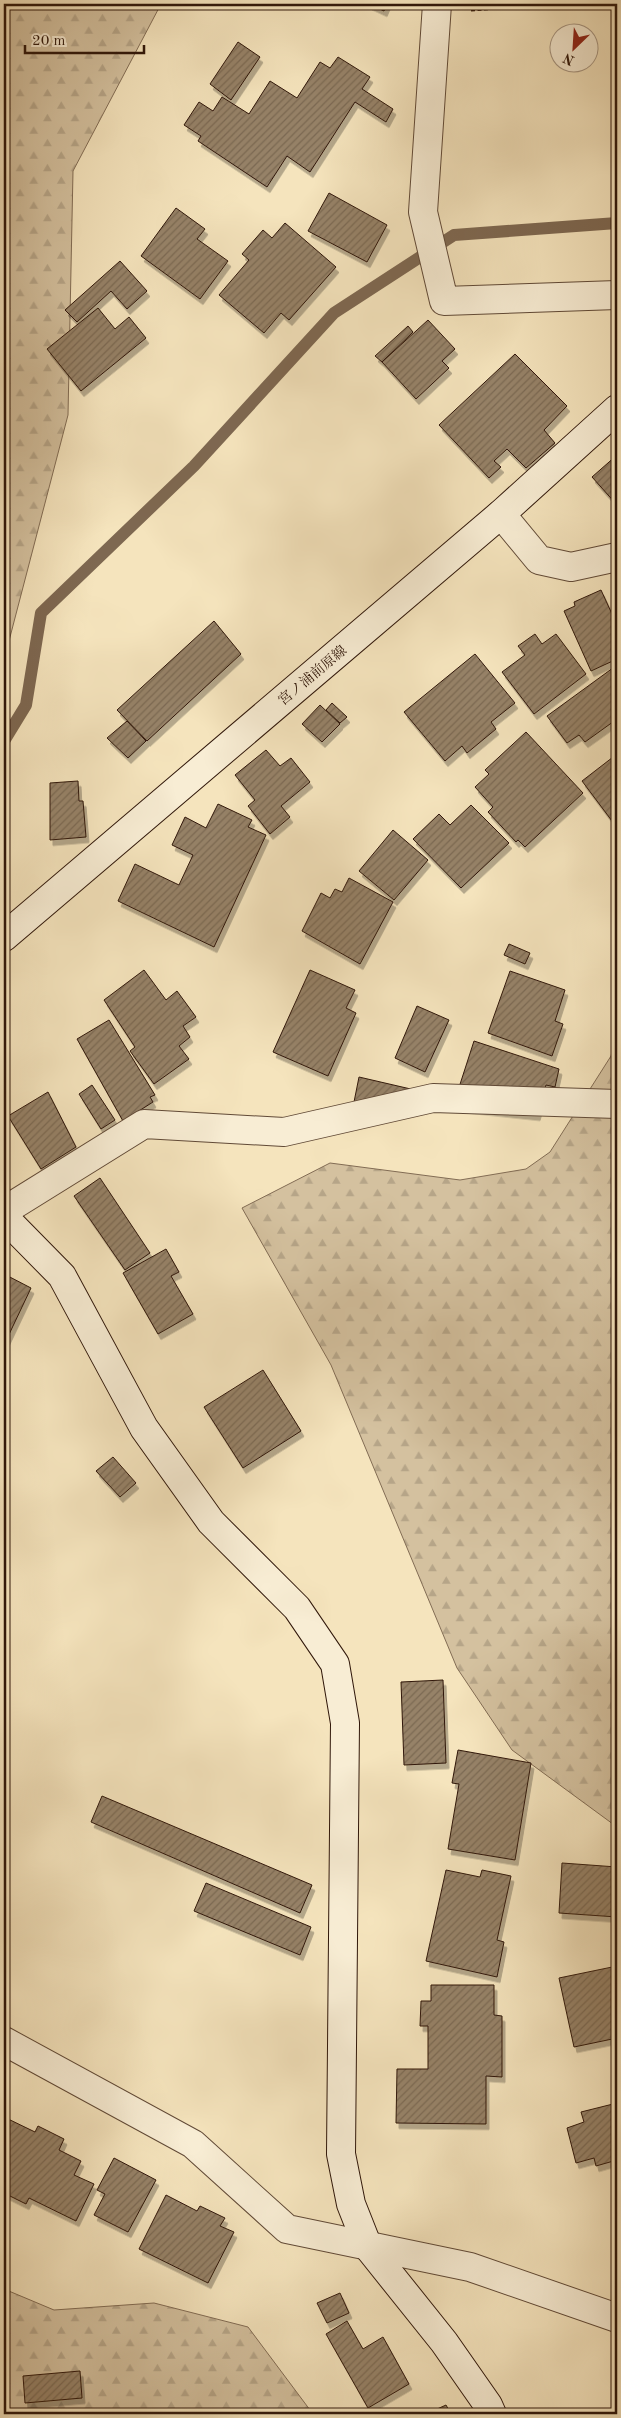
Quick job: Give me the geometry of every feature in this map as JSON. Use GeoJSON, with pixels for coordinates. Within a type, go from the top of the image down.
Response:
{"type":"FeatureCollection","features":[{"type":"Feature","properties":{"kind":"street"},"geometry":{"type":"LineString","coordinates":[[436,8],[423,212],[444,301],[617,295]]}},
{"type":"Feature","properties":{"kind":"street","name":"宮ノ浦前原線"},"geometry":{"type":"LineString","coordinates":[[4,937],[501,514],[617,410]]}},
{"type":"Feature","properties":{"kind":"street"},"geometry":{"type":"LineString","coordinates":[[501,514],[538,560],[571,567],[617,557]]}},
{"type":"Feature","properties":{"kind":"street"},"geometry":{"type":"LineString","coordinates":[[4,1211],[144,1124],[284,1132],[433,1098],[617,1104]]}},
{"type":"Feature","properties":{"kind":"street"},"geometry":{"type":"LineString","coordinates":[[4,1217],[62,1276],[144,1428],[211,1522],[297,1608],[335,1664],[345,1723],[341,2154],[351,2204],[368,2246],[444,2342],[488,2404],[492,2414]]}},
{"type":"Feature","properties":{"kind":"street"},"geometry":{"type":"LineString","coordinates":[[4,2042],[193,2144],[287,2229],[470,2267],[617,2318]]}},
{"type":"Feature","properties":{"kind":"path"},"geometry":{"type":"LineString","coordinates":[[436,8],[548,4]]}},
{"type":"Feature","properties":{"kind":"green space"},"geometry":{"type":"Polygon","coordinates":[[[4,4],[161,4],[73,171],[68,415],[4,660],[4,4]]]}},
{"type":"Feature","properties":{"kind":"green space"},"geometry":{"type":"Polygon","coordinates":[[[617,1031],[617,1827],[512,1750],[457,1668],[331,1365],[242,1208],[330,1163],[460,1180],[526,1169],[550,1152],[611,1056],[617,1031]]]}},
{"type":"Feature","properties":{"kind":"green space"},"geometry":{"type":"Polygon","coordinates":[[[4,2289],[54,2310],[154,2303],[248,2327],[313,2414],[4,2414],[4,2289]]]}},
{"type":"Feature","properties":{"kind":"building"},"geometry":{"type":"Polygon","coordinates":[[[369,4],[387,4],[384,11],[369,4]]]}},
{"type":"Feature","properties":{"kind":"building"},"geometry":{"type":"Polygon","coordinates":[[[238,42],[260,57],[231,100],[210,84],[238,42]]]}},
{"type":"Feature","properties":{"kind":"building"},"geometry":{"type":"Polygon","coordinates":[[[338,57],[370,77],[362,89],[393,109],[386,122],[355,102],[310,172],[287,156],[267,187],[198,141],[201,136],[184,125],[199,102],[213,111],[222,97],[249,114],[270,81],[297,98],[320,62],[330,68],[338,57]]]}},
{"type":"Feature","properties":{"kind":"building"},"geometry":{"type":"Polygon","coordinates":[[[329,193],[387,225],[367,262],[308,231],[329,193]]]}},
{"type":"Feature","properties":{"kind":"building"},"geometry":{"type":"Polygon","coordinates":[[[176,208],[205,229],[197,239],[228,261],[200,299],[141,256],[176,208]]]}},
{"type":"Feature","properties":{"kind":"building"},"geometry":{"type":"Polygon","coordinates":[[[285,223],[336,267],[289,320],[281,313],[264,333],[219,295],[249,260],[242,254],[263,230],[272,238],[285,223]]]}},
{"type":"Feature","properties":{"kind":"building"},"geometry":{"type":"Polygon","coordinates":[[[120,261],[147,291],[127,309],[111,291],[77,322],[65,310],[120,261]]]}},
{"type":"Feature","properties":{"kind":"building"},"geometry":{"type":"Polygon","coordinates":[[[98,308],[115,329],[129,317],[146,338],[81,391],[47,349],[98,308]]]}},
{"type":"Feature","properties":{"kind":"building"},"geometry":{"type":"Polygon","coordinates":[[[428,320],[455,349],[442,361],[449,368],[416,399],[382,362],[428,320]]]}},
{"type":"Feature","properties":{"kind":"building"},"geometry":{"type":"Polygon","coordinates":[[[408,326],[413,332],[382,362],[375,356],[408,326]]]}},
{"type":"Feature","properties":{"kind":"building"},"geometry":{"type":"Polygon","coordinates":[[[515,354],[567,406],[544,430],[555,443],[526,468],[507,449],[494,461],[501,467],[489,478],[439,425],[515,354]]]}},
{"type":"Feature","properties":{"kind":"building"},"geometry":{"type":"Polygon","coordinates":[[[617,455],[617,505],[592,477],[617,455]]]}},
{"type":"Feature","properties":{"kind":"building"},"geometry":{"type":"Polygon","coordinates":[[[601,590],[617,625],[617,659],[591,671],[564,611],[575,606],[574,602],[601,590]]]}},
{"type":"Feature","properties":{"kind":"building"},"geometry":{"type":"Polygon","coordinates":[[[214,621],[241,654],[147,741],[117,710],[214,621]]]}},
{"type":"Feature","properties":{"kind":"building"},"geometry":{"type":"Polygon","coordinates":[[[535,634],[542,644],[556,634],[586,674],[534,714],[502,672],[525,655],[518,646],[535,634]]]}},
{"type":"Feature","properties":{"kind":"building"},"geometry":{"type":"Polygon","coordinates":[[[475,654],[515,703],[491,722],[496,729],[467,753],[462,746],[445,761],[404,712],[475,654]]]}},
{"type":"Feature","properties":{"kind":"building"},"geometry":{"type":"Polygon","coordinates":[[[617,665],[617,719],[585,742],[579,735],[567,743],[547,716],[617,665]]]}},
{"type":"Feature","properties":{"kind":"building"},"geometry":{"type":"Polygon","coordinates":[[[332,703],[347,717],[340,723],[326,710],[332,703]]]}},
{"type":"Feature","properties":{"kind":"building"},"geometry":{"type":"Polygon","coordinates":[[[320,705],[340,724],[322,742],[302,724],[320,705]]]}},
{"type":"Feature","properties":{"kind":"building"},"geometry":{"type":"Polygon","coordinates":[[[127,721],[146,741],[128,758],[107,738],[127,721]]]}},
{"type":"Feature","properties":{"kind":"building"},"geometry":{"type":"Polygon","coordinates":[[[526,732],[583,793],[525,847],[518,840],[516,842],[488,812],[493,807],[475,787],[489,774],[485,770],[526,732]]]}},
{"type":"Feature","properties":{"kind":"building"},"geometry":{"type":"Polygon","coordinates":[[[266,750],[280,766],[291,758],[310,782],[281,806],[290,817],[270,834],[248,806],[255,800],[235,775],[266,750]]]}},
{"type":"Feature","properties":{"kind":"building"},"geometry":{"type":"Polygon","coordinates":[[[617,754],[617,823],[615,825],[582,781],[617,754]]]}},
{"type":"Feature","properties":{"kind":"building"},"geometry":{"type":"Polygon","coordinates":[[[78,781],[79,801],[83,801],[86,837],[50,840],[50,783],[78,781]]]}},
{"type":"Feature","properties":{"kind":"building"},"geometry":{"type":"Polygon","coordinates":[[[218,804],[252,820],[248,827],[266,835],[214,947],[118,901],[135,864],[179,885],[193,855],[172,845],[185,817],[206,828],[218,804]]]}},
{"type":"Feature","properties":{"kind":"building"},"geometry":{"type":"Polygon","coordinates":[[[471,805],[509,843],[461,888],[413,839],[439,814],[450,825],[471,805]]]}},
{"type":"Feature","properties":{"kind":"building"},"geometry":{"type":"Polygon","coordinates":[[[393,830],[428,860],[394,900],[359,871],[393,830]]]}},
{"type":"Feature","properties":{"kind":"building"},"geometry":{"type":"Polygon","coordinates":[[[349,878],[393,902],[360,964],[302,931],[321,893],[330,898],[335,889],[342,892],[349,878]]]}},
{"type":"Feature","properties":{"kind":"building"},"geometry":{"type":"Polygon","coordinates":[[[509,944],[530,953],[525,964],[504,955],[509,944]]]}},
{"type":"Feature","properties":{"kind":"building"},"geometry":{"type":"Polygon","coordinates":[[[144,970],[166,1000],[177,991],[196,1017],[183,1026],[190,1037],[179,1046],[189,1059],[154,1084],[130,1051],[135,1047],[104,1000],[144,970]]]}},
{"type":"Feature","properties":{"kind":"building"},"geometry":{"type":"Polygon","coordinates":[[[310,970],[355,990],[346,1008],[356,1013],[328,1076],[273,1052],[310,970]]]}},
{"type":"Feature","properties":{"kind":"building"},"geometry":{"type":"Polygon","coordinates":[[[510,971],[565,990],[555,1021],[563,1024],[552,1056],[488,1033],[510,971]]]}},
{"type":"Feature","properties":{"kind":"building"},"geometry":{"type":"Polygon","coordinates":[[[417,1006],[449,1020],[425,1072],[395,1058],[417,1006]]]}},
{"type":"Feature","properties":{"kind":"building"},"geometry":{"type":"Polygon","coordinates":[[[109,1020],[155,1095],[150,1097],[153,1102],[123,1121],[77,1039],[109,1020]]]}},
{"type":"Feature","properties":{"kind":"building"},"geometry":{"type":"Polygon","coordinates":[[[474,1041],[559,1069],[555,1087],[546,1085],[537,1115],[453,1106],[474,1041]]]}},
{"type":"Feature","properties":{"kind":"building"},"geometry":{"type":"Polygon","coordinates":[[[359,1077],[415,1090],[352,1112],[359,1077]]]}},
{"type":"Feature","properties":{"kind":"building"},"geometry":{"type":"Polygon","coordinates":[[[92,1085],[115,1120],[101,1129],[79,1094],[92,1085]]]}},
{"type":"Feature","properties":{"kind":"building"},"geometry":{"type":"Polygon","coordinates":[[[48,1092],[76,1147],[41,1169],[8,1116],[48,1092]]]}},
{"type":"Feature","properties":{"kind":"building"},"geometry":{"type":"Polygon","coordinates":[[[100,1178],[150,1253],[125,1270],[74,1196],[100,1178]]]}},
{"type":"Feature","properties":{"kind":"building"},"geometry":{"type":"Polygon","coordinates":[[[166,1249],[179,1272],[171,1276],[193,1314],[158,1334],[123,1273],[166,1249]]]}},
{"type":"Feature","properties":{"kind":"building"},"geometry":{"type":"Polygon","coordinates":[[[4,1274],[31,1288],[4,1345],[4,1274]]]}},
{"type":"Feature","properties":{"kind":"building"},"geometry":{"type":"Polygon","coordinates":[[[263,1370],[301,1431],[243,1468],[204,1407],[263,1370]]]}},
{"type":"Feature","properties":{"kind":"building"},"geometry":{"type":"Polygon","coordinates":[[[113,1457],[136,1483],[120,1497],[96,1471],[113,1457]]]}},
{"type":"Feature","properties":{"kind":"building"},"geometry":{"type":"Polygon","coordinates":[[[443,1680],[446,1763],[404,1765],[401,1682],[443,1680]]]}},
{"type":"Feature","properties":{"kind":"building"},"geometry":{"type":"Polygon","coordinates":[[[458,1750],[531,1763],[515,1860],[448,1849],[459,1784],[452,1783],[458,1750]]]}},
{"type":"Feature","properties":{"kind":"building"},"geometry":{"type":"Polygon","coordinates":[[[102,1796],[312,1885],[300,1913],[91,1822],[102,1796]]]}},
{"type":"Feature","properties":{"kind":"building"},"geometry":{"type":"Polygon","coordinates":[[[562,1863],[617,1867],[617,1917],[559,1913],[562,1863]]]}},
{"type":"Feature","properties":{"kind":"building"},"geometry":{"type":"Polygon","coordinates":[[[446,1870],[480,1877],[482,1870],[511,1876],[497,1940],[504,1942],[497,1977],[426,1961],[446,1870]]]}},
{"type":"Feature","properties":{"kind":"building"},"geometry":{"type":"Polygon","coordinates":[[[206,1883],[311,1927],[300,1955],[194,1911],[206,1883]]]}},
{"type":"Feature","properties":{"kind":"building"},"geometry":{"type":"Polygon","coordinates":[[[617,1966],[617,2038],[574,2047],[559,1978],[617,1966]]]}},
{"type":"Feature","properties":{"kind":"building"},"geometry":{"type":"Polygon","coordinates":[[[431,1985],[494,1985],[494,2015],[502,2016],[502,2077],[486,2076],[486,2124],[396,2123],[397,2069],[428,2069],[428,2026],[420,2026],[421,2001],[431,2001],[431,1985]]]}},
{"type":"Feature","properties":{"kind":"building"},"geometry":{"type":"Polygon","coordinates":[[[617,2103],[617,2160],[596,2166],[594,2158],[576,2163],[567,2128],[584,2122],[581,2112],[617,2103]]]}},
{"type":"Feature","properties":{"kind":"building"},"geometry":{"type":"Polygon","coordinates":[[[4,2117],[35,2132],[38,2126],[64,2139],[59,2150],[81,2161],[74,2175],[94,2184],[76,2221],[29,2198],[26,2204],[4,2193],[4,2117]]]}},
{"type":"Feature","properties":{"kind":"building"},"geometry":{"type":"Polygon","coordinates":[[[114,2158],[156,2180],[128,2232],[94,2215],[105,2194],[97,2190],[114,2158]]]}},
{"type":"Feature","properties":{"kind":"building"},"geometry":{"type":"Polygon","coordinates":[[[166,2195],[197,2211],[200,2206],[225,2218],[220,2226],[234,2232],[208,2283],[139,2249],[166,2195]]]}},
{"type":"Feature","properties":{"kind":"building"},"geometry":{"type":"Polygon","coordinates":[[[340,2293],[349,2313],[327,2323],[317,2303],[340,2293]]]}},
{"type":"Feature","properties":{"kind":"building"},"geometry":{"type":"Polygon","coordinates":[[[347,2321],[363,2349],[383,2337],[409,2384],[368,2408],[326,2334],[347,2321]]]}},
{"type":"Feature","properties":{"kind":"building"},"geometry":{"type":"Polygon","coordinates":[[[80,2371],[82,2398],[25,2403],[23,2376],[80,2371]]]}},
{"type":"Feature","properties":{"kind":"building"},"geometry":{"type":"Polygon","coordinates":[[[446,2405],[451,2414],[426,2414],[446,2405]]]}},
{"type":"Feature","properties":{"kind":"waterway"},"geometry":{"type":"LineString","coordinates":[[4,741],[26,705],[41,613],[194,466],[334,313],[454,235],[617,223]]}}]}
